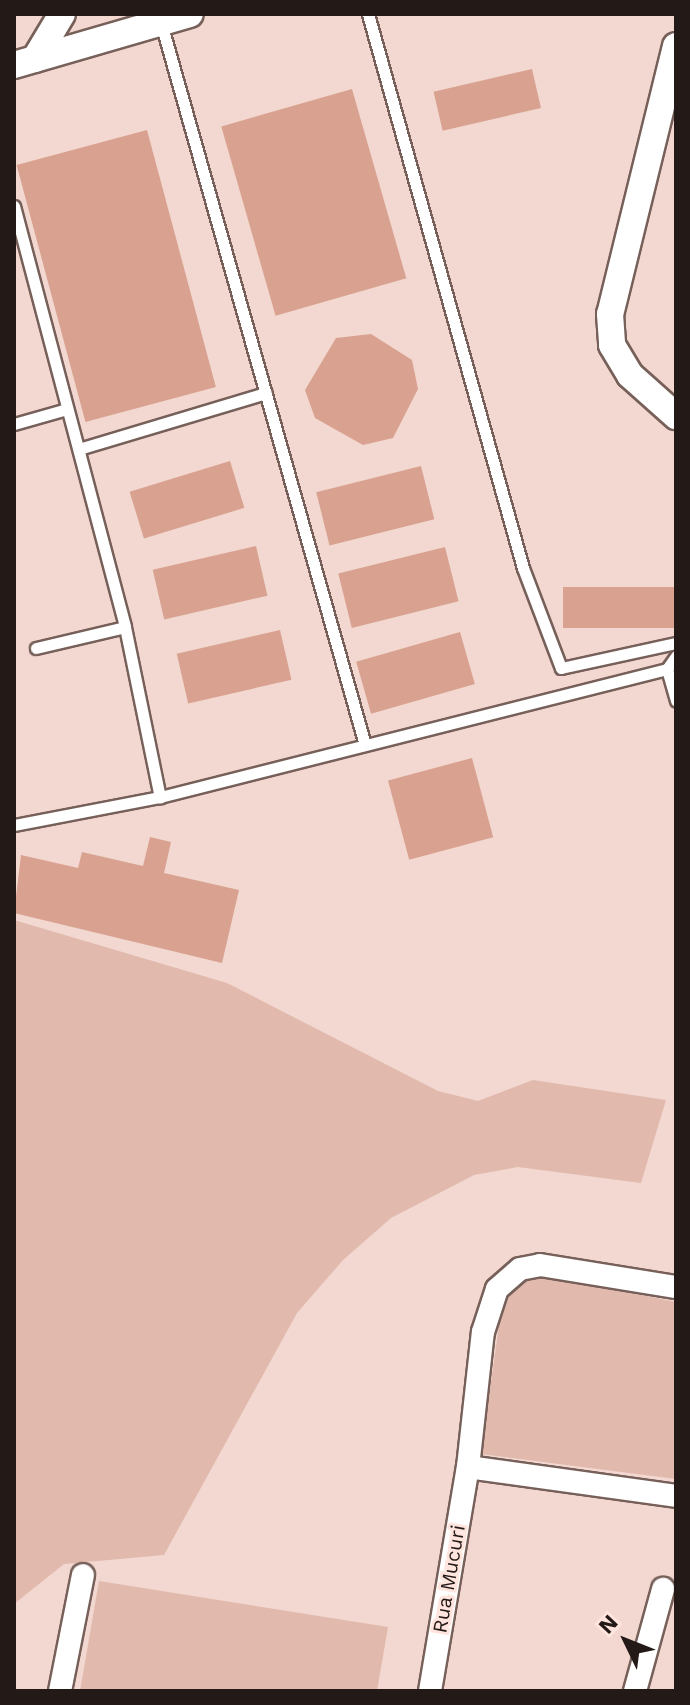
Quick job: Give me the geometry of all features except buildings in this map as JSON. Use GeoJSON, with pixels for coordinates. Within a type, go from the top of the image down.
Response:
{"type":"FeatureCollection","features":[{"type":"Feature","properties":{"kind":"street"},"geometry":{"type":"LineString","coordinates":[[24,62],[62,14]]}},
{"type":"Feature","properties":{"kind":"street"},"geometry":{"type":"LineString","coordinates":[[24,62],[190,14]]}},
{"type":"Feature","properties":{"kind":"street"},"geometry":{"type":"LineString","coordinates":[[676,46],[610,314],[612,345],[630,375],[676,416]]}},
{"type":"Feature","properties":{"kind":"street","name":"Rua Mucuri"},"geometry":{"type":"LineString","coordinates":[[430,1691],[468,1467],[483,1332],[497,1289],[520,1269],[540,1265],[676,1287]]}},
{"type":"Feature","properties":{"kind":"street"},"geometry":{"type":"LineString","coordinates":[[468,1467],[676,1496]]}},
{"type":"Feature","properties":{"kind":"street"},"geometry":{"type":"LineString","coordinates":[[60,1691],[83,1575]]}},
{"type":"Feature","properties":{"kind":"street"},"geometry":{"type":"LineString","coordinates":[[635,1691],[663,1589]]}},
{"type":"Feature","properties":{"kind":"lane"},"geometry":{"type":"LineString","coordinates":[[368,14],[523,568],[561,668],[676,643]]}},
{"type":"Feature","properties":{"kind":"lane"},"geometry":{"type":"LineString","coordinates":[[161,22],[365,745]]}},
{"type":"Feature","properties":{"kind":"lane"},"geometry":{"type":"LineString","coordinates":[[14,206],[125,627],[160,797]]}},
{"type":"Feature","properties":{"kind":"lane"},"geometry":{"type":"LineString","coordinates":[[79,449],[266,393]]}},
{"type":"Feature","properties":{"kind":"lane"},"geometry":{"type":"LineString","coordinates":[[14,424],[67,409]]}},
{"type":"Feature","properties":{"kind":"lane"},"geometry":{"type":"LineString","coordinates":[[36,648],[125,627]]}},
{"type":"Feature","properties":{"kind":"lane"},"geometry":{"type":"LineString","coordinates":[[14,825],[160,797],[667,669],[676,656]]}},
{"type":"Feature","properties":{"kind":"lane"},"geometry":{"type":"LineString","coordinates":[[667,669],[676,701]]}},
{"type":"Feature","properties":{"kind":"shaded area"},"geometry":{"type":"Polygon","coordinates":[[[14,920],[227,983],[438,1091],[478,1101],[533,1080],[666,1100],[641,1183],[518,1167],[474,1175],[391,1218],[343,1260],[297,1313],[164,1555],[64,1564],[14,1604],[14,920]]]}},
{"type":"Feature","properties":{"kind":"shaded area"},"geometry":{"type":"Polygon","coordinates":[[[507,1268],[676,1302],[676,1479],[481,1454],[507,1268]]]}},
{"type":"Feature","properties":{"kind":"shaded area"},"geometry":{"type":"Polygon","coordinates":[[[99,1581],[388,1627],[377,1691],[80,1691],[99,1581]]]}}]}
